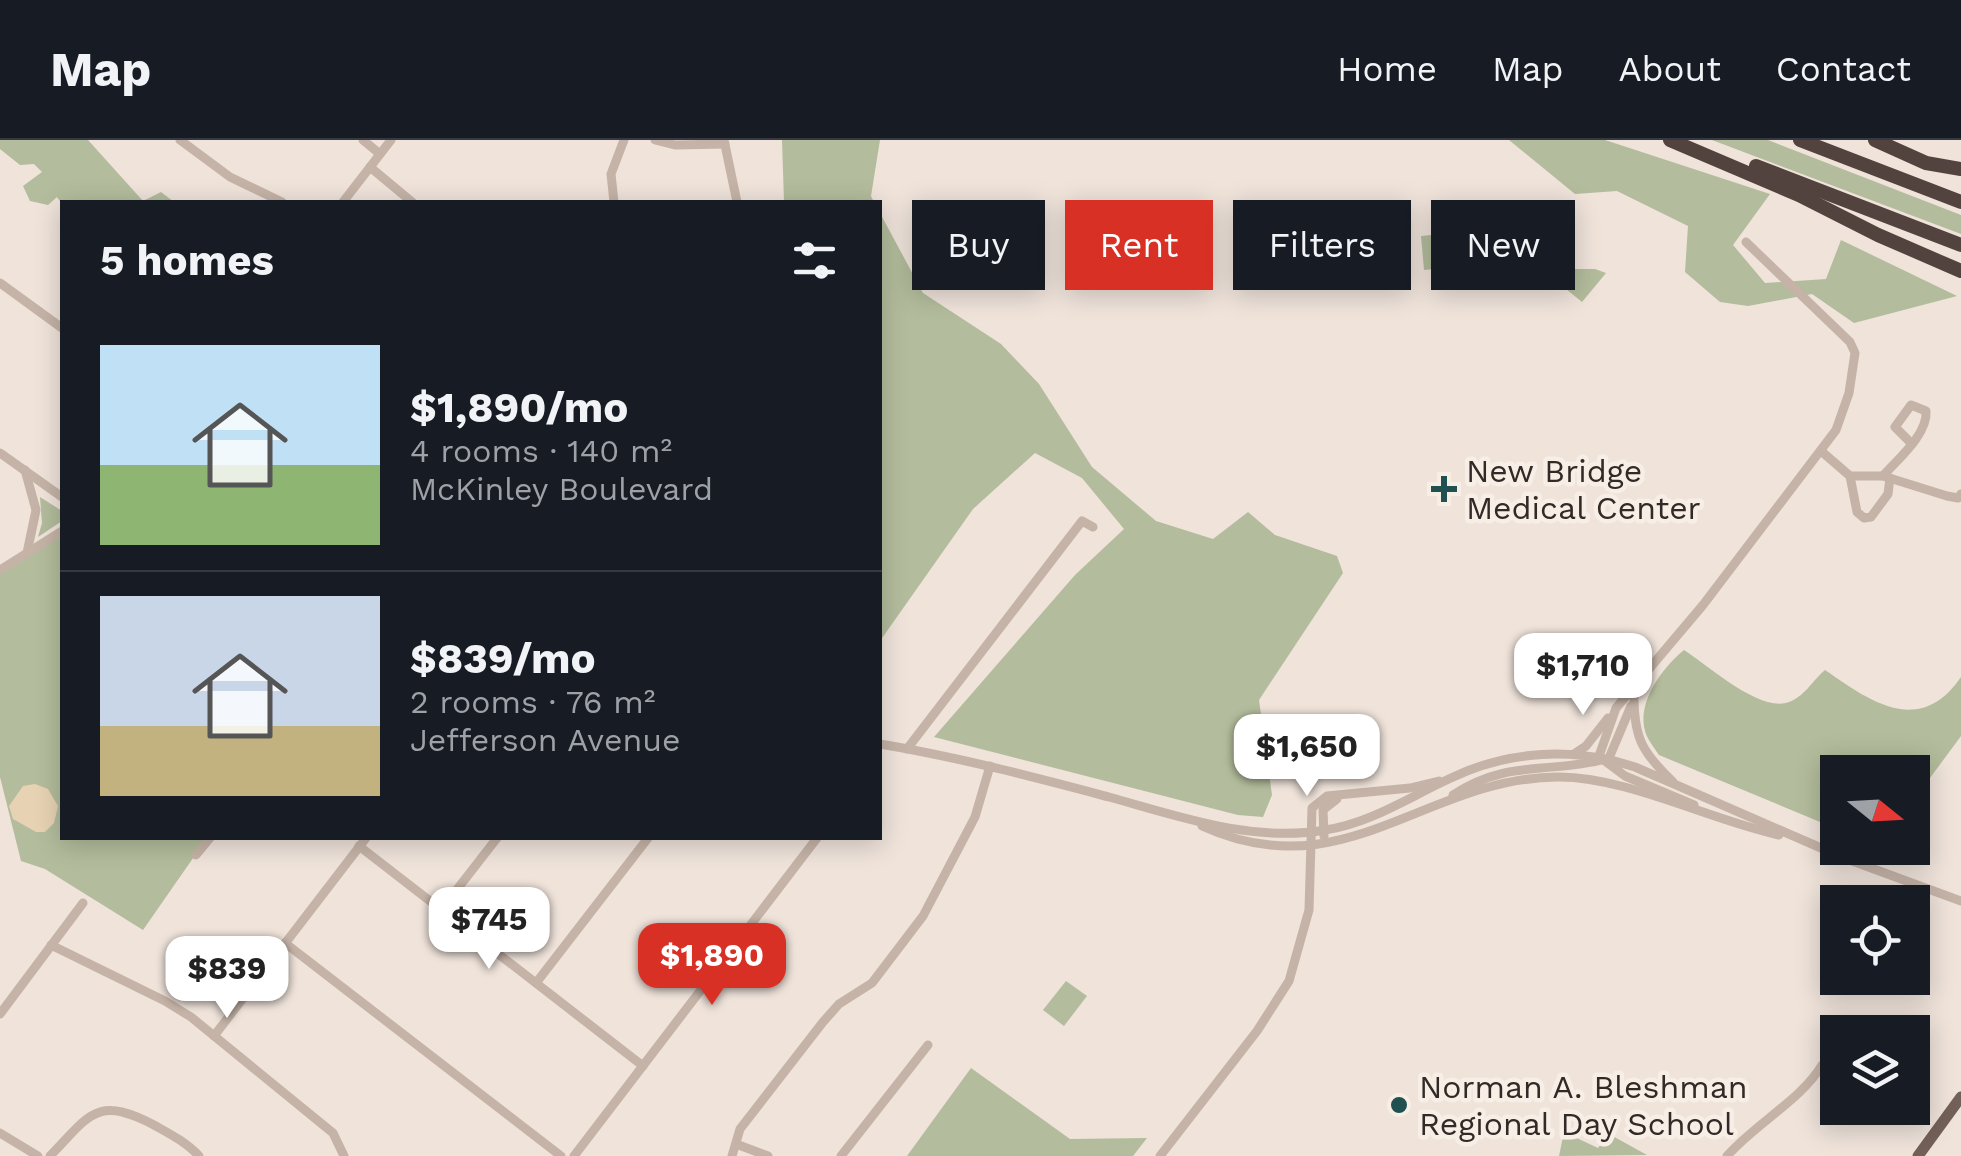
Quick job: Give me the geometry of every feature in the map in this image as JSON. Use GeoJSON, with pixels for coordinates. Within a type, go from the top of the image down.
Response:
{"type":"FeatureCollection","features":[{"type":"Feature","properties":{"kind":"highway"},"geometry":{"type":"LineString","coordinates":[[1670,140],[1784,188],[1961,271]]}},
{"type":"Feature","properties":{"kind":"highway"},"geometry":{"type":"LineString","coordinates":[[1680,140],[1961,245]]}},
{"type":"Feature","properties":{"kind":"highway"},"geometry":{"type":"LineString","coordinates":[[1800,140],[1961,202]]}},
{"type":"Feature","properties":{"kind":"highway"},"geometry":{"type":"LineString","coordinates":[[1882,143],[1903,148],[1916,140]]}},
{"type":"Feature","properties":{"kind":"highway"},"geometry":{"type":"LineString","coordinates":[[1882,143],[1926,162],[1961,169]]}},
{"type":"Feature","properties":{"kind":"main road"},"geometry":{"type":"LineString","coordinates":[[1918,1156],[1961,1097]]}},
{"type":"Feature","properties":{"kind":"street"},"geometry":{"type":"LineString","coordinates":[[180,140],[230,177],[278,200]]}},
{"type":"Feature","properties":{"kind":"street"},"geometry":{"type":"LineString","coordinates":[[363,140],[380,154]]}},
{"type":"Feature","properties":{"kind":"street"},"geometry":{"type":"LineString","coordinates":[[345,200],[391,140]]}},
{"type":"Feature","properties":{"kind":"street"},"geometry":{"type":"LineString","coordinates":[[614,200],[611,174],[624,140]]}},
{"type":"Feature","properties":{"kind":"street"},"geometry":{"type":"LineString","coordinates":[[654,140],[676,145],[725,142],[737,200]]}},
{"type":"Feature","properties":{"kind":"street"},"geometry":{"type":"LineString","coordinates":[[370,168],[410,200]]}},
{"type":"Feature","properties":{"kind":"street"},"geometry":{"type":"LineString","coordinates":[[1574,754],[1586,746],[1641,682],[1820,451],[1843,415],[1854,353],[1850,342],[1746,242]]}},
{"type":"Feature","properties":{"kind":"street"},"geometry":{"type":"LineString","coordinates":[[0,284],[60,327]]}},
{"type":"Feature","properties":{"kind":"street"},"geometry":{"type":"LineString","coordinates":[[1850,476],[1857,512],[1864,518],[1870,517],[1888,494],[1887,477],[1911,443]]}},
{"type":"Feature","properties":{"kind":"street"},"geometry":{"type":"LineString","coordinates":[[1820,451],[1850,476],[1887,477],[1948,496],[1958,498],[1961,494]]}},
{"type":"Feature","properties":{"kind":"street"},"geometry":{"type":"LineString","coordinates":[[0,453],[60,496]]}},
{"type":"Feature","properties":{"kind":"street"},"geometry":{"type":"LineString","coordinates":[[24,470],[36,510],[27,553]]}},
{"type":"Feature","properties":{"kind":"street"},"geometry":{"type":"LineString","coordinates":[[907,749],[1082,520],[1094,527]]}},
{"type":"Feature","properties":{"kind":"street"},"geometry":{"type":"LineString","coordinates":[[0,570],[60,532]]}},
{"type":"Feature","properties":{"kind":"street"},"geometry":{"type":"LineString","coordinates":[[1604,758],[1641,682]]}},
{"type":"Feature","properties":{"kind":"street"},"geometry":{"type":"LineString","coordinates":[[1634,697],[1634,721],[1640,744],[1678,787]]}},
{"type":"Feature","properties":{"kind":"street"},"geometry":{"type":"LineString","coordinates":[[1604,758],[1616,708]]}},
{"type":"Feature","properties":{"kind":"street"},"geometry":{"type":"LineString","coordinates":[[882,744],[990,766],[1191,821],[1252,844],[1326,844],[1379,830],[1484,788],[1556,777],[1616,785],[1756,830],[1804,841]]}},
{"type":"Feature","properties":{"kind":"street"},"geometry":{"type":"LineString","coordinates":[[1191,821],[1262,832],[1323,831],[1402,804],[1451,778],[1498,760],[1574,754],[1604,758],[1804,841],[1961,900]]}},
{"type":"Feature","properties":{"kind":"street"},"geometry":{"type":"LineString","coordinates":[[1437,806],[1466,786],[1514,769],[1604,758],[1625,776],[1756,830]]}},
{"type":"Feature","properties":{"kind":"street"},"geometry":{"type":"LineString","coordinates":[[732,1156],[740,1129],[823,1022],[838,1004],[872,984],[923,916],[975,817],[990,766]]}},
{"type":"Feature","properties":{"kind":"street"},"geometry":{"type":"LineString","coordinates":[[1160,1156],[1257,1030],[1289,981],[1309,910],[1309,832],[1312,808],[1317,801],[1451,778]]}},
{"type":"Feature","properties":{"kind":"street"},"geometry":{"type":"LineString","coordinates":[[1326,844],[1323,810],[1344,796]]}},
{"type":"Feature","properties":{"kind":"street"},"geometry":{"type":"LineString","coordinates":[[196,855],[208,840]]}},
{"type":"Feature","properties":{"kind":"street"},"geometry":{"type":"LineString","coordinates":[[441,910],[495,840]]}},
{"type":"Feature","properties":{"kind":"street"},"geometry":{"type":"LineString","coordinates":[[536,983],[646,840]]}},
{"type":"Feature","properties":{"kind":"street"},"geometry":{"type":"LineString","coordinates":[[574,1156],[816,840]]}},
{"type":"Feature","properties":{"kind":"street"},"geometry":{"type":"LineString","coordinates":[[214,1036],[363,842],[441,910],[643,1066]]}},
{"type":"Feature","properties":{"kind":"street"},"geometry":{"type":"LineString","coordinates":[[0,1014],[83,903]]}},
{"type":"Feature","properties":{"kind":"street"},"geometry":{"type":"LineString","coordinates":[[285,943],[561,1156]]}},
{"type":"Feature","properties":{"kind":"street"},"geometry":{"type":"LineString","coordinates":[[52,945],[165,1001],[214,1036],[333,1133],[344,1156]]}},
{"type":"Feature","properties":{"kind":"street"},"geometry":{"type":"LineString","coordinates":[[841,1156],[928,1044]]}},
{"type":"Feature","properties":{"kind":"street"},"geometry":{"type":"LineString","coordinates":[[1726,1156],[1812,1083],[1820,1068]]}},
{"type":"Feature","properties":{"kind":"street"},"geometry":{"type":"LineString","coordinates":[[50,1156],[87,1118],[112,1109],[130,1113],[182,1141],[199,1156]]}},
{"type":"Feature","properties":{"kind":"street"},"geometry":{"type":"LineString","coordinates":[[0,1132],[38,1156]]}},
{"type":"Feature","properties":{"kind":"street"},"geometry":{"type":"LineString","coordinates":[[736,1144],[768,1156]]}},
{"type":"Feature","properties":{"kind":"green space"},"geometry":{"type":"Polygon","coordinates":[[[0,140],[88,140],[142,200],[60,201],[57,197],[48,205],[30,201],[23,186],[42,172],[34,164],[20,165],[0,149],[0,140]]]}},
{"type":"Feature","properties":{"kind":"green space"},"geometry":{"type":"Polygon","coordinates":[[[782,140],[880,140],[873,200],[784,200],[782,140]]]}},
{"type":"Feature","properties":{"kind":"green space"},"geometry":{"type":"Polygon","coordinates":[[[1509,140],[1605,140],[1770,194],[1733,245],[1765,283],[1826,279],[1841,240],[1957,296],[1854,323],[1812,294],[1748,306],[1720,302],[1685,272],[1688,226],[1617,191],[1575,194],[1509,140]]]}},
{"type":"Feature","properties":{"kind":"green space"},"geometry":{"type":"Polygon","coordinates":[[[1712,140],[1768,140],[1961,215],[1961,234],[1712,140]]]}},
{"type":"Feature","properties":{"kind":"green space"},"geometry":{"type":"Polygon","coordinates":[[[161,192],[171,200],[145,200],[161,192]]]}},
{"type":"Feature","properties":{"kind":"green space"},"geometry":{"type":"Polygon","coordinates":[[[882,217],[912,273],[912,290],[921,290],[1001,344],[1039,384],[1092,467],[1156,521],[1213,539],[1248,512],[1275,535],[1337,556],[1343,573],[1259,700],[1272,795],[1263,817],[1238,815],[934,737],[1075,575],[1124,529],[1082,478],[1035,453],[973,509],[882,638],[882,217]]]}},
{"type":"Feature","properties":{"kind":"green space"},"geometry":{"type":"Polygon","coordinates":[[[1431,235],[1431,269],[1424,270],[1421,236],[1431,235]]]}},
{"type":"Feature","properties":{"kind":"green space"},"geometry":{"type":"Polygon","coordinates":[[[1575,269],[1606,273],[1582,302],[1567,290],[1575,290],[1575,269]]]}},
{"type":"Feature","properties":{"kind":"green space"},"geometry":{"type":"Polygon","coordinates":[[[40,497],[60,510],[60,522],[38,537],[42,523],[40,497]]]}},
{"type":"Feature","properties":{"kind":"green space"},"geometry":{"type":"Polygon","coordinates":[[[60,532],[60,840],[206,840],[143,930],[45,869],[21,861],[0,777],[0,570],[60,532]]]}},
{"type":"Feature","properties":{"kind":"green space"},"geometry":{"type":"Polygon","coordinates":[[[1684,650],[1750,695],[1777,704],[1799,696],[1825,670],[1877,702],[1912,710],[1929,706],[1961,677],[1961,736],[1930,778],[1930,755],[1820,755],[1820,822],[1659,755],[1646,734],[1644,711],[1667,666],[1684,650]]]}},
{"type":"Feature","properties":{"kind":"green space"},"geometry":{"type":"Polygon","coordinates":[[[1066,981],[1087,996],[1064,1026],[1043,1010],[1066,981]]]}},
{"type":"Feature","properties":{"kind":"green space"},"geometry":{"type":"Polygon","coordinates":[[[971,1068],[1070,1139],[1147,1138],[1133,1156],[907,1156],[971,1068]]]}},
{"type":"Feature","properties":{"kind":"green space"},"geometry":{"type":"Polygon","coordinates":[[[1564,1132],[1598,1148],[1609,1134],[1647,1155],[1559,1156],[1564,1132]]]}},
{"type":"Feature","properties":{"kind":"sand"},"geometry":{"type":"Polygon","coordinates":[[[35,784],[48,789],[58,806],[54,823],[45,832],[36,832],[13,819],[9,806],[23,786],[35,784]]]}},
{"type":"Feature","properties":{"kind":"place","name":"New Bridge Medical Center"},"geometry":{"type":"Point","coordinates":[1444,489]}},
{"type":"Feature","properties":{"kind":"place","name":"Norman A. Bleshman Regional Day School"},"geometry":{"type":"Point","coordinates":[1399,1105]}}]}
